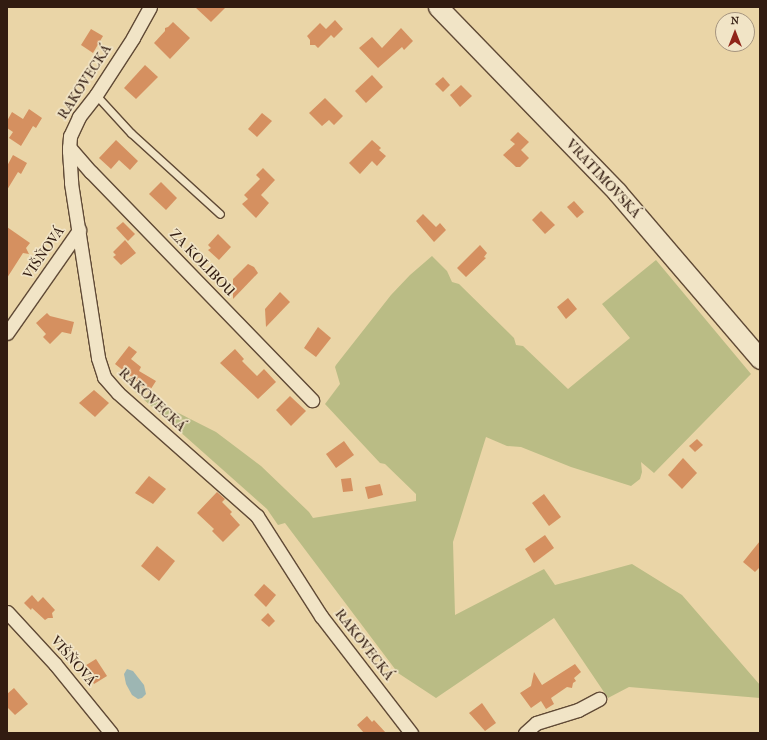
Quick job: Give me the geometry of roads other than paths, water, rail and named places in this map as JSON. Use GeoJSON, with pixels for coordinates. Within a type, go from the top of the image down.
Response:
{"type":"FeatureCollection","features":[{"type":"Feature","properties":{"kind":"main road","name":"VRATIMOVSKÁ"},"geometry":{"type":"LineString","coordinates":[[438,7],[617,192],[760,359]]}},
{"type":"Feature","properties":{"kind":"street","name":"RAKOVECKÁ"},"geometry":{"type":"LineString","coordinates":[[150,7],[133,38],[96,95],[79,117],[70,136],[69,147],[71,183],[98,358],[104,377],[118,393],[257,516],[321,616],[411,733]]}},
{"type":"Feature","properties":{"kind":"street","name":"ZA KOLIBOU"},"geometry":{"type":"LineString","coordinates":[[69,147],[90,172],[312,400]]}},
{"type":"Feature","properties":{"kind":"street","name":"VIŠŇOVÁ"},"geometry":{"type":"LineString","coordinates":[[7,333],[79,230]]}},
{"type":"Feature","properties":{"kind":"street","name":"VIŠŇOVÁ"},"geometry":{"type":"LineString","coordinates":[[7,612],[55,664],[111,733]]}},
{"type":"Feature","properties":{"kind":"street"},"geometry":{"type":"LineString","coordinates":[[525,733],[536,723],[578,710],[599,699]]}},
{"type":"Feature","properties":{"kind":"lane"},"geometry":{"type":"LineString","coordinates":[[96,95],[131,133],[220,214]]}},
{"type":"Feature","properties":{"kind":"water"},"geometry":{"type":"Polygon","coordinates":[[[127,669],[133,671],[144,685],[146,694],[142,698],[138,699],[132,695],[126,684],[124,674],[127,669]]]}}]}
